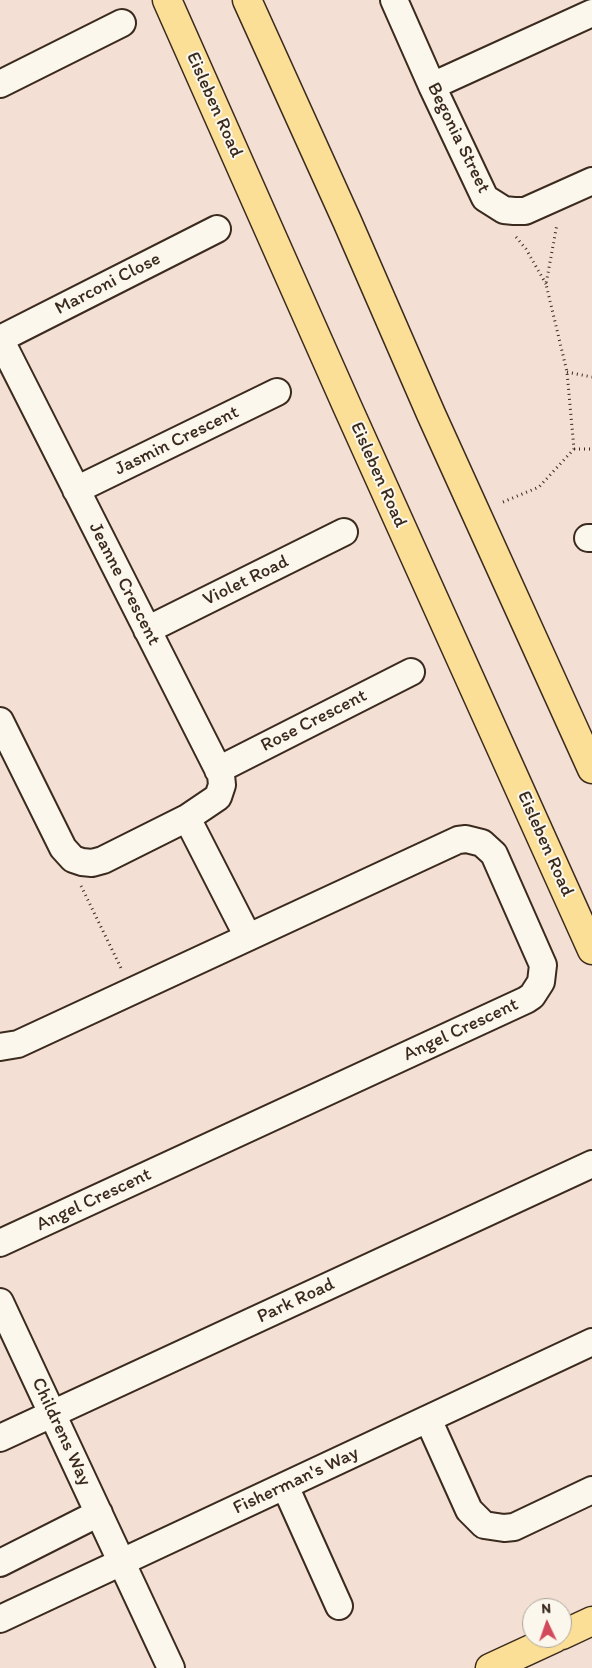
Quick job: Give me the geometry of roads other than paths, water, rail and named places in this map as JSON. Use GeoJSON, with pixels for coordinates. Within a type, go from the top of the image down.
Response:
{"type":"FeatureCollection","features":[{"type":"Feature","properties":{"kind":"main road","name":"Eisleben Road"},"geometry":{"type":"LineString","coordinates":[[167,0],[592,950]]}},
{"type":"Feature","properties":{"kind":"main road"},"geometry":{"type":"LineString","coordinates":[[247,0],[592,769]]}},
{"type":"Feature","properties":{"kind":"main road"},"geometry":{"type":"LineString","coordinates":[[572,1630],[592,1621]]}},
{"type":"Feature","properties":{"kind":"main road"},"geometry":{"type":"LineString","coordinates":[[490,1668],[533,1648]]}},
{"type":"Feature","properties":{"kind":"street","name":"Begonia Street"},"geometry":{"type":"LineString","coordinates":[[394,0],[485,198],[504,210],[514,212],[525,211],[592,181]]}},
{"type":"Feature","properties":{"kind":"street"},"geometry":{"type":"LineString","coordinates":[[432,86],[592,12]]}},
{"type":"Feature","properties":{"kind":"street"},"geometry":{"type":"LineString","coordinates":[[0,84],[122,23]]}},
{"type":"Feature","properties":{"kind":"street","name":"Marconi Close"},"geometry":{"type":"LineString","coordinates":[[0,339],[217,229]]}},
{"type":"Feature","properties":{"kind":"street","name":"Jeanne Crescent"},"geometry":{"type":"LineString","coordinates":[[0,339],[218,770],[222,780],[218,797],[187,818],[103,860],[92,864],[73,859],[63,848],[0,720]]}},
{"type":"Feature","properties":{"kind":"street","name":"Jasmin Crescent"},"geometry":{"type":"LineString","coordinates":[[76,490],[277,392]]}},
{"type":"Feature","properties":{"kind":"street","name":"Violet Road"},"geometry":{"type":"LineString","coordinates":[[147,630],[344,532]]}},
{"type":"Feature","properties":{"kind":"street","name":"Rose Crescent"},"geometry":{"type":"LineString","coordinates":[[218,770],[411,672]]}},
{"type":"Feature","properties":{"kind":"street"},"geometry":{"type":"LineString","coordinates":[[187,818],[248,937]]}},
{"type":"Feature","properties":{"kind":"street","name":"Angel Crescent"},"geometry":{"type":"LineString","coordinates":[[0,1047],[18,1044],[450,842],[466,839],[482,844],[494,854],[543,965],[543,973],[538,989],[526,1000],[0,1243]]}},
{"type":"Feature","properties":{"kind":"street","name":"Park Road"},"geometry":{"type":"LineString","coordinates":[[0,1438],[592,1164]]}},
{"type":"Feature","properties":{"kind":"street","name":"Childrens Way"},"geometry":{"type":"LineString","coordinates":[[0,1302],[171,1668]]}},
{"type":"Feature","properties":{"kind":"street","name":"Fisherman's Way"},"geometry":{"type":"LineString","coordinates":[[0,1619],[592,1342]]}},
{"type":"Feature","properties":{"kind":"street"},"geometry":{"type":"LineString","coordinates":[[428,1419],[469,1510],[484,1525],[504,1528],[514,1527],[592,1490]]}},
{"type":"Feature","properties":{"kind":"street"},"geometry":{"type":"LineString","coordinates":[[285,1486],[339,1606]]}},
{"type":"Feature","properties":{"kind":"street"},"geometry":{"type":"LineString","coordinates":[[0,1563],[99,1513]]}}]}
